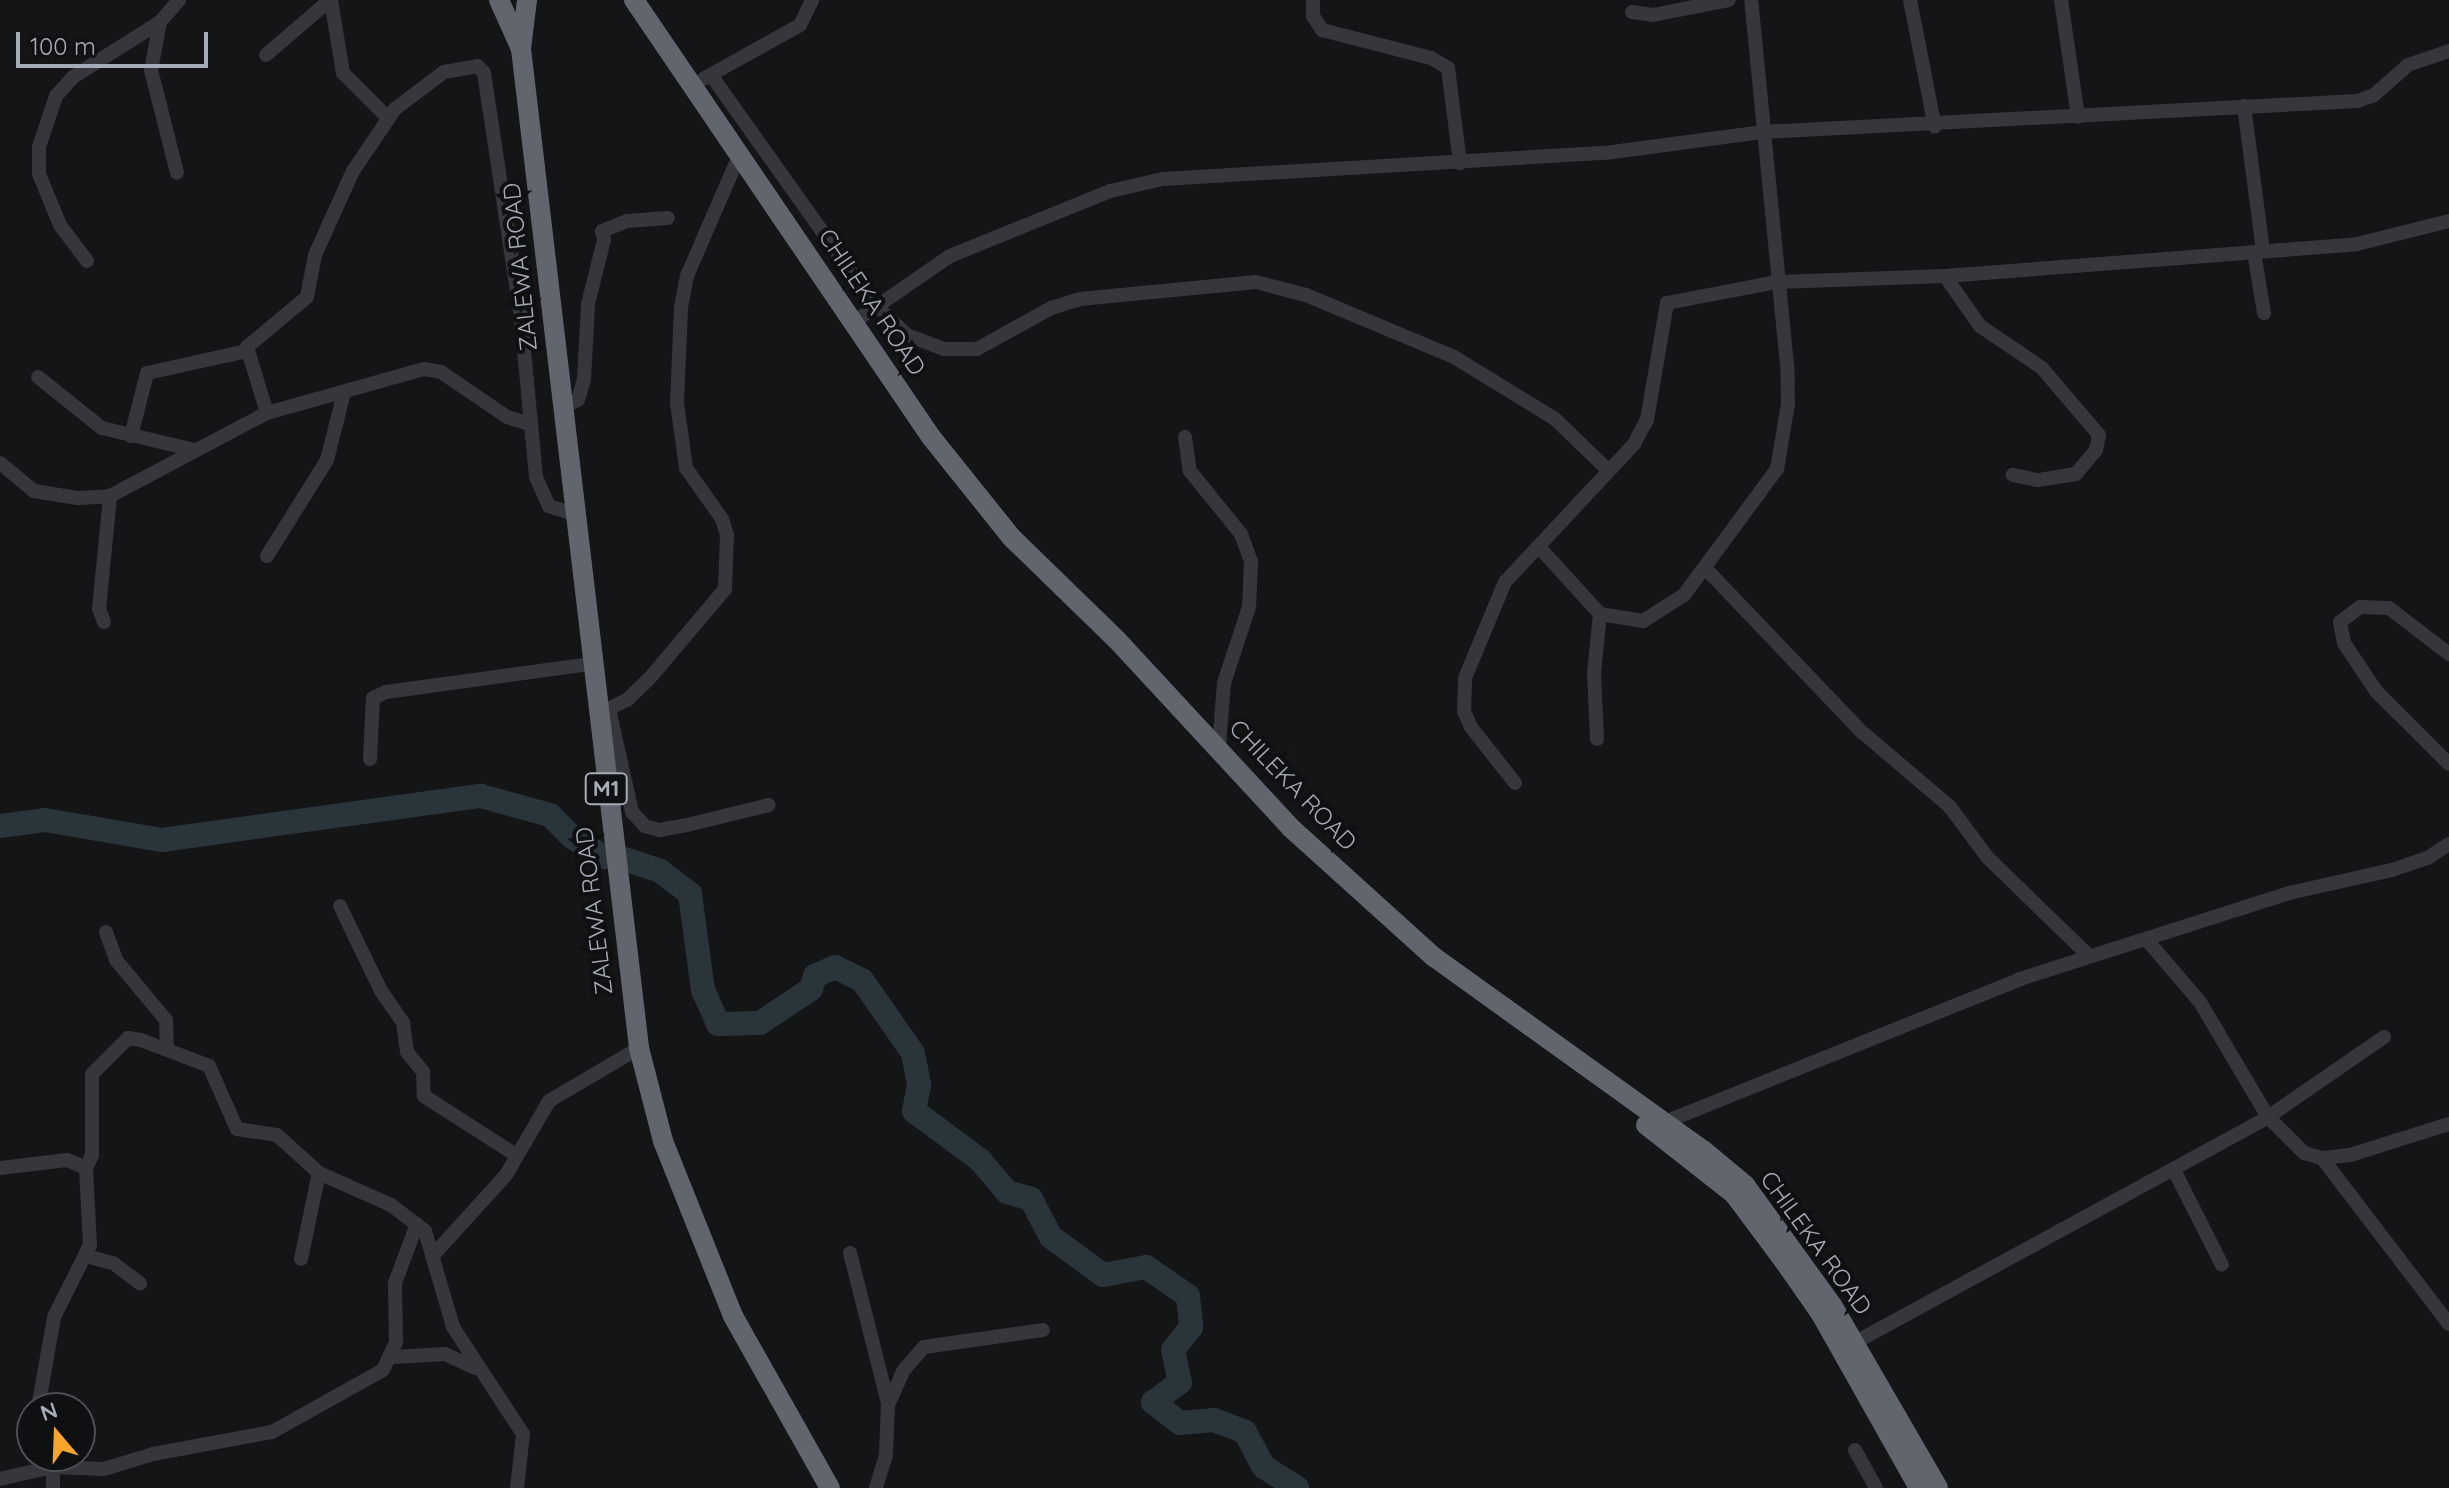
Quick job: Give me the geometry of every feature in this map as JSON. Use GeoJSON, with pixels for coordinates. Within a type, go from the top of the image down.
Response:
{"type":"FeatureCollection","features":[{"type":"Feature","properties":{"kind":"highway","name":"ZALEWA ROAD"},"geometry":{"type":"LineString","coordinates":[[499,0],[521,49]]}},
{"type":"Feature","properties":{"kind":"highway","name":"ZALEWA ROAD"},"geometry":{"type":"LineString","coordinates":[[527,0],[521,49],[591,664],[603,711],[639,1048],[663,1141],[726,1302],[830,1488]]}},
{"type":"Feature","properties":{"kind":"highway"},"geometry":{"type":"LineString","coordinates":[[617,0],[735,165],[918,440],[1006,547],[1163,704],[1283,835],[1418,956],[1734,1194],[1847,1346]]}},
{"type":"Feature","properties":{"kind":"highway","name":"CHILEKA ROAD"},"geometry":{"type":"LineString","coordinates":[[634,0],[671,52],[702,79],[854,322],[931,437],[1003,527],[1219,747],[1291,828],[1434,957],[1665,1122],[1745,1185],[1800,1257],[1919,1488]]}},
{"type":"Feature","properties":{"kind":"highway","name":"CHILEKA ROAD"},"geometry":{"type":"LineString","coordinates":[[1847,1346],[1938,1488]]}},
{"type":"Feature","properties":{"kind":"street"},"geometry":{"type":"LineString","coordinates":[[87,261],[47,196],[39,174],[39,147],[56,96],[73,77],[160,22],[179,0]]}},
{"type":"Feature","properties":{"kind":"street"},"geometry":{"type":"LineString","coordinates":[[266,55],[330,0]]}},
{"type":"Feature","properties":{"kind":"street"},"geometry":{"type":"LineString","coordinates":[[330,0],[343,73],[388,118]]}},
{"type":"Feature","properties":{"kind":"street"},"geometry":{"type":"LineString","coordinates":[[812,0],[800,25],[702,79],[897,330],[958,351],[977,349],[1051,308],[1080,299],[1256,282],[1306,295],[1454,357],[1531,401],[1607,469]]}},
{"type":"Feature","properties":{"kind":"street"},"geometry":{"type":"LineString","coordinates":[[1313,0],[1313,16],[1322,30],[1431,58],[1448,68],[1460,163]]}},
{"type":"Feature","properties":{"kind":"street"},"geometry":{"type":"LineString","coordinates":[[1632,12],[1653,15],[1729,0]]}},
{"type":"Feature","properties":{"kind":"street"},"geometry":{"type":"LineString","coordinates":[[1539,547],[1600,614],[1643,621],[1684,595],[1706,569],[1764,493],[1785,441],[1787,365],[1776,282],[1751,0]]}},
{"type":"Feature","properties":{"kind":"street"},"geometry":{"type":"LineString","coordinates":[[1910,0],[1935,127]]}},
{"type":"Feature","properties":{"kind":"street"},"geometry":{"type":"LineString","coordinates":[[2063,1],[2078,117]]}},
{"type":"Feature","properties":{"kind":"street"},"geometry":{"type":"LineString","coordinates":[[160,22],[151,70],[177,173]]}},
{"type":"Feature","properties":{"kind":"street"},"geometry":{"type":"LineString","coordinates":[[854,322],[874,304],[950,256],[1110,191],[1210,172],[1460,163],[1605,153],[1762,132],[1935,127],[2357,101],[2374,95],[2408,65],[2449,51]]}},
{"type":"Feature","properties":{"kind":"street"},"geometry":{"type":"LineString","coordinates":[[131,436],[147,373],[247,351],[307,297],[310,267],[337,198],[388,118],[444,72],[472,66],[484,73],[521,318],[530,424],[540,494],[549,506],[573,514]]}},
{"type":"Feature","properties":{"kind":"street"},"geometry":{"type":"LineString","coordinates":[[2244,106],[2264,313]]}},
{"type":"Feature","properties":{"kind":"street"},"geometry":{"type":"LineString","coordinates":[[735,165],[687,276],[681,307],[677,403],[686,468],[722,519],[729,571],[718,601],[649,679],[603,711],[632,812],[645,826],[659,830],[769,805]]}},
{"type":"Feature","properties":{"kind":"street"},"geometry":{"type":"LineString","coordinates":[[562,407],[578,400],[584,379],[588,304],[604,240],[602,231],[627,221],[668,218]]}},
{"type":"Feature","properties":{"kind":"street"},"geometry":{"type":"LineString","coordinates":[[1515,783],[1471,727],[1462,695],[1505,582],[1607,469],[1634,444],[1647,420],[1667,303],[1776,282],[1945,276],[2383,241],[2449,221]]}},
{"type":"Feature","properties":{"kind":"street"},"geometry":{"type":"LineString","coordinates":[[1945,276],[1980,326],[2042,368],[2099,435],[2096,450],[2076,474],[2037,480],[2013,475]]}},
{"type":"Feature","properties":{"kind":"street"},"geometry":{"type":"LineString","coordinates":[[247,351],[267,413]]}},
{"type":"Feature","properties":{"kind":"street"},"geometry":{"type":"LineString","coordinates":[[0,463],[34,491],[77,498],[110,496],[267,413],[424,369],[441,372],[507,417],[530,424]]}},
{"type":"Feature","properties":{"kind":"street"},"geometry":{"type":"LineString","coordinates":[[38,377],[102,428],[194,450]]}},
{"type":"Feature","properties":{"kind":"street"},"geometry":{"type":"LineString","coordinates":[[267,556],[327,460],[344,393]]}},
{"type":"Feature","properties":{"kind":"street"},"geometry":{"type":"LineString","coordinates":[[1185,437],[1190,471],[1241,534],[1251,562],[1249,607],[1224,683],[1219,747]]}},
{"type":"Feature","properties":{"kind":"street"},"geometry":{"type":"LineString","coordinates":[[104,622],[99,609],[110,496]]}},
{"type":"Feature","properties":{"kind":"street"},"geometry":{"type":"LineString","coordinates":[[1706,569],[1862,732],[1950,807],[1988,858],[2089,956]]}},
{"type":"Feature","properties":{"kind":"street"},"geometry":{"type":"LineString","coordinates":[[2449,654],[2389,608],[2360,607],[2340,622],[2344,643],[2376,691],[2449,764]]}},
{"type":"Feature","properties":{"kind":"street"},"geometry":{"type":"LineString","coordinates":[[1597,739],[1594,673],[1600,614]]}},
{"type":"Feature","properties":{"kind":"street"},"geometry":{"type":"LineString","coordinates":[[370,759],[373,698],[386,692],[591,664]]}},
{"type":"Feature","properties":{"kind":"street"},"geometry":{"type":"LineString","coordinates":[[1665,1122],[1833,1058],[1967,999],[2089,956],[2289,893],[2404,866],[2449,844]]}},
{"type":"Feature","properties":{"kind":"street"},"geometry":{"type":"LineString","coordinates":[[340,906],[381,991],[403,1023],[407,1052],[423,1072],[424,1096],[516,1155]]}},
{"type":"Feature","properties":{"kind":"street"},"geometry":{"type":"LineString","coordinates":[[106,932],[116,960],[166,1020],[167,1047]]}},
{"type":"Feature","properties":{"kind":"street"},"geometry":{"type":"LineString","coordinates":[[2147,940],[2200,1002],[2268,1117],[2289,1142],[2322,1158],[2449,1324]]}},
{"type":"Feature","properties":{"kind":"street"},"geometry":{"type":"LineString","coordinates":[[1847,1346],[2268,1117],[2384,1037]]}},
{"type":"Feature","properties":{"kind":"street"},"geometry":{"type":"LineString","coordinates":[[37,1392],[54,1317],[86,1256],[86,1168],[92,1155],[92,1074],[128,1038],[167,1047],[209,1066],[237,1129],[277,1135],[319,1173],[391,1205],[417,1224],[436,1252],[446,1309],[479,1370],[523,1434],[517,1488]]}},
{"type":"Feature","properties":{"kind":"street"},"geometry":{"type":"LineString","coordinates":[[436,1252],[478,1211],[549,1101],[578,1079],[639,1048]]}},
{"type":"Feature","properties":{"kind":"street"},"geometry":{"type":"LineString","coordinates":[[2322,1158],[2350,1155],[2449,1124]]}},
{"type":"Feature","properties":{"kind":"street"},"geometry":{"type":"LineString","coordinates":[[0,1168],[67,1160],[86,1168]]}},
{"type":"Feature","properties":{"kind":"street"},"geometry":{"type":"LineString","coordinates":[[2174,1170],[2222,1265]]}},
{"type":"Feature","properties":{"kind":"street"},"geometry":{"type":"LineString","coordinates":[[301,1259],[319,1173]]}},
{"type":"Feature","properties":{"kind":"street"},"geometry":{"type":"LineString","coordinates":[[96,1468],[104,1469],[153,1454],[272,1432],[383,1370],[393,1357],[393,1294],[417,1224]]}},
{"type":"Feature","properties":{"kind":"street"},"geometry":{"type":"LineString","coordinates":[[850,1253],[888,1403],[886,1455],[876,1488]]}},
{"type":"Feature","properties":{"kind":"street"},"geometry":{"type":"LineString","coordinates":[[86,1256],[113,1263],[140,1283]]}},
{"type":"Feature","properties":{"kind":"street"},"geometry":{"type":"LineString","coordinates":[[888,1403],[903,1371],[924,1347],[1043,1330]]}},
{"type":"Feature","properties":{"kind":"street"},"geometry":{"type":"LineString","coordinates":[[393,1357],[445,1354],[479,1370]]}},
{"type":"Feature","properties":{"kind":"street"},"geometry":{"type":"LineString","coordinates":[[1855,1450],[1876,1488]]}},
{"type":"Feature","properties":{"kind":"street"},"geometry":{"type":"LineString","coordinates":[[0,1479],[22,1472]]}},
{"type":"Feature","properties":{"kind":"waterway"},"geometry":{"type":"LineString","coordinates":[[0,826],[45,820],[162,840],[481,796],[550,815],[572,837],[604,857]]}},
{"type":"Feature","properties":{"kind":"waterway"},"geometry":{"type":"LineString","coordinates":[[624,859],[660,871],[690,894],[703,990],[718,1024],[760,1023],[811,989],[815,976],[835,967],[862,980],[913,1053],[919,1085],[914,1111],[980,1160],[1007,1192],[1031,1199],[1051,1237],[1103,1275],[1146,1267],[1188,1296],[1191,1327],[1173,1350],[1180,1382],[1153,1402],[1180,1423],[1214,1420],[1245,1432],[1264,1467],[1297,1488]]}}]}
